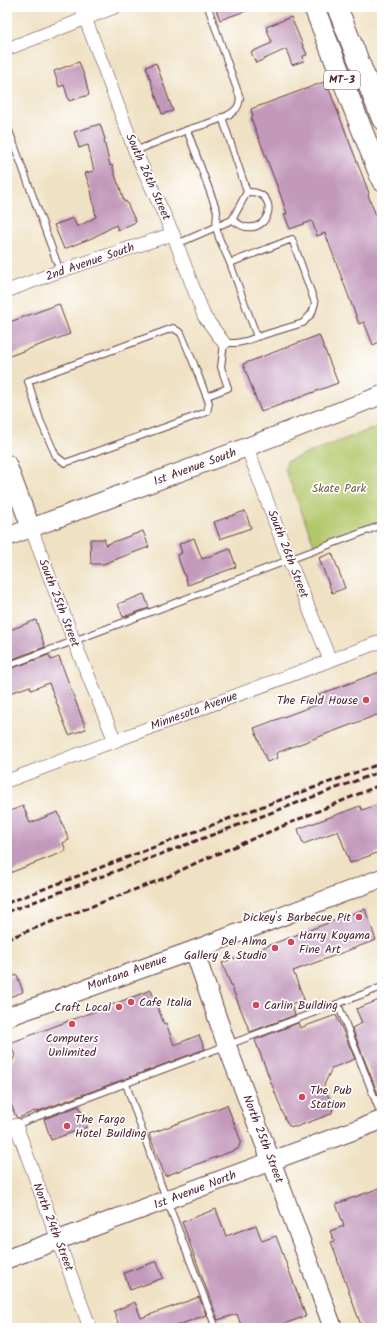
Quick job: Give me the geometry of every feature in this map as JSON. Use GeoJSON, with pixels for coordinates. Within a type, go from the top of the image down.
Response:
{"type":"FeatureCollection","features":[{"type":"Feature","properties":{"kind":"main road","name":"MT-3"},"geometry":{"type":"LineString","coordinates":[[314,7],[376,150],[382,181]]}},
{"type":"Feature","properties":{"kind":"main road"},"geometry":{"type":"LineString","coordinates":[[337,7],[382,119]]}},
{"type":"Feature","properties":{"kind":"street"},"geometry":{"type":"LineString","coordinates":[[7,50],[83,12],[115,7]]}},
{"type":"Feature","properties":{"kind":"street","name":"South 26th Street"},"geometry":{"type":"LineString","coordinates":[[83,12],[135,151],[175,239],[204,316],[224,342]]}},
{"type":"Feature","properties":{"kind":"street","name":"2nd Avenue South"},"geometry":{"type":"LineString","coordinates":[[7,291],[60,271],[175,239]]}},
{"type":"Feature","properties":{"kind":"street","name":"1st Avenue South"},"geometry":{"type":"LineString","coordinates":[[7,537],[382,396]]}},
{"type":"Feature","properties":{"kind":"street","name":"South 26th Street"},"geometry":{"type":"LineString","coordinates":[[247,447],[289,560],[330,660]]}},
{"type":"Feature","properties":{"kind":"street","name":"South 25th Street"},"geometry":{"type":"LineString","coordinates":[[7,464],[74,641],[115,741]]}},
{"type":"Feature","properties":{"kind":"street","name":"Minnesota Avenue"},"geometry":{"type":"LineString","coordinates":[[7,781],[382,641]]}},
{"type":"Feature","properties":{"kind":"street","name":"Montana Avenue"},"geometry":{"type":"LineString","coordinates":[[7,1017],[194,950],[382,878]]}},
{"type":"Feature","properties":{"kind":"street","name":"North 25th Street"},"geometry":{"type":"LineString","coordinates":[[194,950],[227,1046],[272,1161],[332,1328]]}},
{"type":"Feature","properties":{"kind":"street","name":"1st Avenue North"},"geometry":{"type":"LineString","coordinates":[[7,1259],[382,1120]]}},
{"type":"Feature","properties":{"kind":"street","name":"North 24th Street"},"geometry":{"type":"LineString","coordinates":[[11,1127],[35,1180],[59,1240],[90,1328]]}},
{"type":"Feature","properties":{"kind":"lane"},"geometry":{"type":"LineString","coordinates":[[135,151],[230,114],[236,110],[240,98],[208,7]]}},
{"type":"Feature","properties":{"kind":"lane"},"geometry":{"type":"LineString","coordinates":[[175,239],[216,227],[232,220],[247,192],[222,117]]}},
{"type":"Feature","properties":{"kind":"lane"},"geometry":{"type":"LineString","coordinates":[[7,125],[60,271]]}},
{"type":"Feature","properties":{"kind":"lane"},"geometry":{"type":"LineString","coordinates":[[187,130],[217,212],[216,227],[219,238],[230,263],[257,337]]}},
{"type":"Feature","properties":{"kind":"lane"},"geometry":{"type":"LineString","coordinates":[[232,220],[245,227],[252,227],[257,226],[266,219],[268,207],[266,199],[257,193],[247,192]]}},
{"type":"Feature","properties":{"kind":"lane"},"geometry":{"type":"LineString","coordinates":[[207,396],[228,388],[221,367],[224,342],[236,343],[246,341],[303,323],[312,313],[315,303],[292,239],[230,263]]}},
{"type":"Feature","properties":{"kind":"lane"},"geometry":{"type":"LineString","coordinates":[[173,328],[181,332],[207,396],[209,403],[207,412],[65,463],[56,456],[40,420],[28,381],[173,328]]}},
{"type":"Feature","properties":{"kind":"lane"},"geometry":{"type":"LineString","coordinates":[[7,666],[382,525]]}},
{"type":"Feature","properties":{"kind":"lane"},"geometry":{"type":"LineString","coordinates":[[11,1127],[382,987]]}},
{"type":"Feature","properties":{"kind":"lane"},"geometry":{"type":"LineString","coordinates":[[338,1004],[382,1117]]}},
{"type":"Feature","properties":{"kind":"lane"},"geometry":{"type":"LineString","coordinates":[[126,1084],[166,1201],[216,1328]]}},
{"type":"Feature","properties":{"kind":"green space","name":"Skate Park"},"geometry":{"type":"Polygon","coordinates":[[[382,425],[382,522],[315,547],[285,469],[287,461],[382,425]]]}},
{"type":"Feature","properties":{"kind":"building"},"geometry":{"type":"Polygon","coordinates":[[[215,7],[253,7],[254,8],[220,20],[215,7]]]}},
{"type":"Feature","properties":{"kind":"building"},"geometry":{"type":"Polygon","coordinates":[[[291,17],[307,55],[303,56],[304,61],[292,65],[286,49],[256,63],[251,52],[272,43],[266,27],[291,17]]]}},
{"type":"Feature","properties":{"kind":"building"},"geometry":{"type":"Polygon","coordinates":[[[79,62],[89,95],[69,101],[64,85],[59,87],[54,71],[79,62]]]}},
{"type":"Feature","properties":{"kind":"building"},"geometry":{"type":"Polygon","coordinates":[[[156,63],[173,111],[162,114],[146,67],[156,63]]]}},
{"type":"Feature","properties":{"kind":"building"},"geometry":{"type":"Polygon","coordinates":[[[324,82],[327,90],[329,89],[369,193],[368,195],[377,218],[379,217],[382,225],[382,341],[373,345],[364,322],[359,324],[325,233],[317,236],[312,221],[290,229],[284,214],[287,214],[279,191],[251,118],[253,116],[251,109],[324,82]]]}},
{"type":"Feature","properties":{"kind":"building"},"geometry":{"type":"Polygon","coordinates":[[[100,124],[105,139],[110,166],[112,165],[124,202],[126,201],[136,222],[118,230],[116,225],[92,238],[64,249],[54,225],[73,218],[77,227],[96,217],[91,190],[85,173],[94,171],[88,145],[79,148],[74,132],[100,124]]]}},
{"type":"Feature","properties":{"kind":"building"},"geometry":{"type":"Polygon","coordinates":[[[59,304],[70,334],[7,357],[7,323],[59,304]]]}},
{"type":"Feature","properties":{"kind":"building"},"geometry":{"type":"Polygon","coordinates":[[[319,335],[338,383],[261,412],[243,364],[319,335]]]}},
{"type":"Feature","properties":{"kind":"building"},"geometry":{"type":"Polygon","coordinates":[[[245,511],[251,528],[220,539],[214,522],[245,511]]]}},
{"type":"Feature","properties":{"kind":"building"},"geometry":{"type":"Polygon","coordinates":[[[143,531],[149,547],[103,564],[91,564],[90,539],[105,539],[105,545],[143,531]]]}},
{"type":"Feature","properties":{"kind":"building"},"geometry":{"type":"Polygon","coordinates":[[[194,538],[202,559],[230,549],[236,567],[188,585],[177,555],[182,553],[179,544],[194,538]]]}},
{"type":"Feature","properties":{"kind":"building"},"geometry":{"type":"Polygon","coordinates":[[[332,553],[345,588],[332,593],[319,558],[332,553]]]}},
{"type":"Feature","properties":{"kind":"building"},"geometry":{"type":"Polygon","coordinates":[[[144,594],[149,608],[123,617],[118,604],[144,594]]]}},
{"type":"Feature","properties":{"kind":"building"},"geometry":{"type":"Polygon","coordinates":[[[36,620],[45,647],[7,661],[7,631],[36,620]]]}},
{"type":"Feature","properties":{"kind":"building"},"geometry":{"type":"Polygon","coordinates":[[[49,655],[51,660],[59,657],[86,729],[69,735],[49,683],[31,690],[30,686],[7,694],[7,670],[49,655]]]}},
{"type":"Feature","properties":{"kind":"building"},"geometry":{"type":"Polygon","coordinates":[[[382,671],[382,713],[276,753],[278,758],[267,762],[254,728],[321,703],[318,695],[382,671]]]}},
{"type":"Feature","properties":{"kind":"building"},"geometry":{"type":"Polygon","coordinates":[[[382,803],[382,851],[350,863],[338,831],[303,844],[298,829],[360,806],[362,810],[382,803]]]}},
{"type":"Feature","properties":{"kind":"building"},"geometry":{"type":"Polygon","coordinates":[[[23,806],[30,823],[58,812],[69,840],[63,843],[66,851],[7,874],[7,812],[23,806]]]}},
{"type":"Feature","properties":{"kind":"building"},"geometry":{"type":"Polygon","coordinates":[[[365,909],[376,940],[293,971],[304,999],[291,1004],[295,1015],[250,1032],[222,963],[365,909]]]}},
{"type":"Feature","properties":{"kind":"building"},"geometry":{"type":"Polygon","coordinates":[[[17,975],[23,992],[7,998],[7,979],[17,975]]]}},
{"type":"Feature","properties":{"kind":"building"},"geometry":{"type":"Polygon","coordinates":[[[151,990],[174,1045],[199,1035],[205,1049],[36,1112],[35,1111],[18,1118],[16,1117],[7,1094],[7,1067],[9,1067],[15,1056],[10,1043],[151,990]]]}},
{"type":"Feature","properties":{"kind":"building"},"geometry":{"type":"Polygon","coordinates":[[[382,999],[381,1102],[352,1028],[362,1023],[356,1009],[382,999]]]}},
{"type":"Feature","properties":{"kind":"building"},"geometry":{"type":"Polygon","coordinates":[[[336,1015],[355,1059],[332,1068],[324,1085],[333,1109],[331,1114],[296,1127],[289,1126],[255,1040],[298,1023],[300,1028],[336,1015]]]}},
{"type":"Feature","properties":{"kind":"building"},"geometry":{"type":"Polygon","coordinates":[[[227,1105],[241,1141],[238,1149],[165,1176],[149,1134],[227,1105]]]}},
{"type":"Feature","properties":{"kind":"building","name":"The Fargo Hotel Building"},"geometry":{"type":"Polygon","coordinates":[[[79,1106],[87,1127],[51,1140],[44,1119],[79,1106]]]}},
{"type":"Feature","properties":{"kind":"building"},"geometry":{"type":"Polygon","coordinates":[[[382,1187],[382,1328],[362,1328],[331,1242],[334,1241],[330,1231],[344,1226],[336,1204],[382,1187]]]}},
{"type":"Feature","properties":{"kind":"building"},"geometry":{"type":"Polygon","coordinates":[[[216,1209],[226,1236],[256,1225],[262,1241],[276,1236],[306,1316],[273,1328],[242,1328],[237,1314],[218,1320],[182,1222],[216,1209]]]}},
{"type":"Feature","properties":{"kind":"building"},"geometry":{"type":"Polygon","coordinates":[[[157,1261],[163,1278],[130,1290],[124,1273],[157,1261]]]}},
{"type":"Feature","properties":{"kind":"building"},"geometry":{"type":"Polygon","coordinates":[[[199,1297],[206,1315],[170,1328],[117,1328],[119,1326],[114,1311],[135,1302],[141,1318],[199,1297]]]}},
{"type":"Feature","properties":{"kind":"railway"},"geometry":{"type":"LineString","coordinates":[[7,903],[236,816],[382,763]]}},
{"type":"Feature","properties":{"kind":"railway"},"geometry":{"type":"LineString","coordinates":[[7,912],[382,771]]}},
{"type":"Feature","properties":{"kind":"railway"},"geometry":{"type":"LineString","coordinates":[[7,939],[165,878],[198,862],[382,784]]}},
{"type":"Feature","properties":{"kind":"place","name":"The Field House"},"geometry":{"type":"Point","coordinates":[366,700]}},
{"type":"Feature","properties":{"kind":"place","name":"Dickey's Barbecue Pit"},"geometry":{"type":"Point","coordinates":[359,917]}},
{"type":"Feature","properties":{"kind":"place","name":"Harry Koyama Fine Art"},"geometry":{"type":"Point","coordinates":[291,942]}},
{"type":"Feature","properties":{"kind":"place","name":"Del Alma Gallery & Studio"},"geometry":{"type":"Point","coordinates":[275,948]}},
{"type":"Feature","properties":{"kind":"place","name":"Cafe Italia"},"geometry":{"type":"Point","coordinates":[131,1002]}},
{"type":"Feature","properties":{"kind":"place","name":"Carlin Building"},"geometry":{"type":"Point","coordinates":[256,1005]}},
{"type":"Feature","properties":{"kind":"place","name":"Craft Local"},"geometry":{"type":"Point","coordinates":[119,1007]}},
{"type":"Feature","properties":{"kind":"place","name":"Computers Unlimited"},"geometry":{"type":"Point","coordinates":[72,1024]}},
{"type":"Feature","properties":{"kind":"place","name":"The Pub Station"},"geometry":{"type":"Point","coordinates":[302,1097]}},
{"type":"Feature","properties":{"kind":"place","name":"The Fargo Hotel Building"},"geometry":{"type":"Point","coordinates":[67,1126]}}]}
